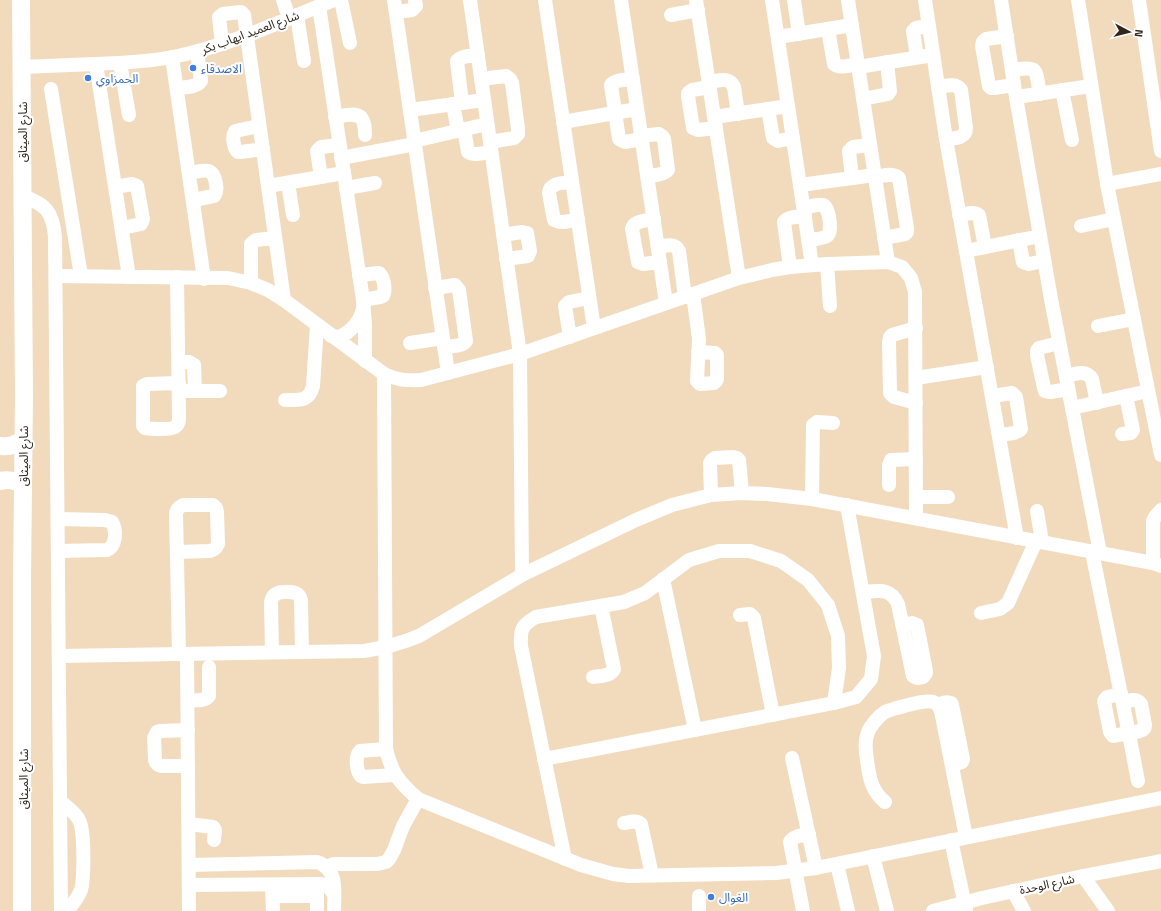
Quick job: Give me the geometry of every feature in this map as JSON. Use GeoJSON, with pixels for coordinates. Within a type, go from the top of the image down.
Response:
{"type":"FeatureCollection","features":[{"type":"Feature","properties":{"kind":"main road","name":"شارع الميثاق"},"geometry":{"type":"LineString","coordinates":[[21,0],[23,440],[22,911]]}},
{"type":"Feature","properties":{"kind":"main road"},"geometry":{"type":"LineString","coordinates":[[0,446],[7,447],[16,445],[23,440]]}},
{"type":"Feature","properties":{"kind":"main road"},"geometry":{"type":"LineString","coordinates":[[0,481],[7,479],[23,485]]}},
{"type":"Feature","properties":{"kind":"street"},"geometry":{"type":"LineString","coordinates":[[283,0],[293,17],[304,61]]}},
{"type":"Feature","properties":{"kind":"street","name":"شارع العميد ايهاب بكر"},"geometry":{"type":"LineString","coordinates":[[21,67],[146,61],[197,52],[247,36],[334,0]]}},
{"type":"Feature","properties":{"kind":"street"},"geometry":{"type":"LineString","coordinates":[[341,0],[350,43]]}},
{"type":"Feature","properties":{"kind":"street"},"geometry":{"type":"LineString","coordinates":[[415,0],[416,6],[412,10],[395,6],[448,373]]}},
{"type":"Feature","properties":{"kind":"street"},"geometry":{"type":"LineString","coordinates":[[470,0],[520,354],[522,575]]}},
{"type":"Feature","properties":{"kind":"street"},"geometry":{"type":"LineString","coordinates":[[546,0],[594,328]]}},
{"type":"Feature","properties":{"kind":"street"},"geometry":{"type":"LineString","coordinates":[[621,0],[666,303]]}},
{"type":"Feature","properties":{"kind":"street"},"geometry":{"type":"LineString","coordinates":[[772,0],[812,265]]}},
{"type":"Feature","properties":{"kind":"street"},"geometry":{"type":"LineString","coordinates":[[794,0],[800,34]]}},
{"type":"Feature","properties":{"kind":"street"},"geometry":{"type":"LineString","coordinates":[[848,0],[888,262]]}},
{"type":"Feature","properties":{"kind":"street"},"geometry":{"type":"LineString","coordinates":[[925,0],[946,139],[1017,538]]}},
{"type":"Feature","properties":{"kind":"street"},"geometry":{"type":"LineString","coordinates":[[1001,0],[1044,261],[1072,408],[1096,553],[1138,781]]}},
{"type":"Feature","properties":{"kind":"street"},"geometry":{"type":"LineString","coordinates":[[1078,0],[1107,184],[1161,456]]}},
{"type":"Feature","properties":{"kind":"street"},"geometry":{"type":"LineString","coordinates":[[1139,0],[1158,115],[1161,151]]}},
{"type":"Feature","properties":{"kind":"street"},"geometry":{"type":"LineString","coordinates":[[671,15],[697,5],[739,278]]}},
{"type":"Feature","properties":{"kind":"street"},"geometry":{"type":"LineString","coordinates":[[319,6],[363,303],[365,324],[365,361]]}},
{"type":"Feature","properties":{"kind":"street"},"geometry":{"type":"LineString","coordinates":[[222,44],[219,20],[221,15],[239,11],[243,13],[284,300]]}},
{"type":"Feature","properties":{"kind":"street"},"geometry":{"type":"LineString","coordinates":[[778,37],[852,25]]}},
{"type":"Feature","properties":{"kind":"street"},"geometry":{"type":"LineString","coordinates":[[916,57],[913,31],[916,28],[929,26]]}},
{"type":"Feature","properties":{"kind":"street"},"geometry":{"type":"LineString","coordinates":[[828,29],[834,64],[837,66],[887,62],[933,54]]}},
{"type":"Feature","properties":{"kind":"street"},"geometry":{"type":"LineString","coordinates":[[1007,36],[984,41],[982,43],[984,61],[989,86],[991,88],[1040,94],[1091,86]]}},
{"type":"Feature","properties":{"kind":"street"},"geometry":{"type":"LineString","coordinates":[[177,88],[196,85],[201,81],[197,52]]}},
{"type":"Feature","properties":{"kind":"street"},"geometry":{"type":"LineString","coordinates":[[478,55],[462,57],[458,61],[458,103],[461,130],[470,154],[474,154],[514,138],[518,134],[512,83],[510,79],[506,76],[481,79]]}},
{"type":"Feature","properties":{"kind":"street"},"geometry":{"type":"LineString","coordinates":[[172,57],[204,278]]}},
{"type":"Feature","properties":{"kind":"street"},"geometry":{"type":"LineString","coordinates":[[863,99],[888,94],[890,91],[887,62]]}},
{"type":"Feature","properties":{"kind":"street"},"geometry":{"type":"LineString","coordinates":[[120,63],[129,115]]}},
{"type":"Feature","properties":{"kind":"street"},"geometry":{"type":"LineString","coordinates":[[96,64],[129,277]]}},
{"type":"Feature","properties":{"kind":"street"},"geometry":{"type":"LineString","coordinates":[[1012,70],[1028,68],[1035,70],[1040,94]]}},
{"type":"Feature","properties":{"kind":"street"},"geometry":{"type":"LineString","coordinates":[[633,79],[616,81],[611,85],[615,113],[619,139],[625,142],[659,134],[664,139],[668,170],[663,174],[647,176]]}},
{"type":"Feature","properties":{"kind":"street"},"geometry":{"type":"LineString","coordinates":[[738,114],[734,87],[728,80],[690,91],[688,96],[693,128],[698,130],[738,114],[788,106]]}},
{"type":"Feature","properties":{"kind":"street"},"geometry":{"type":"LineString","coordinates":[[938,87],[956,85],[961,90],[966,132],[964,135],[946,139]]}},
{"type":"Feature","properties":{"kind":"street"},"geometry":{"type":"LineString","coordinates":[[51,89],[81,276]]}},
{"type":"Feature","properties":{"kind":"street"},"geometry":{"type":"LineString","coordinates":[[1062,90],[1072,140]]}},
{"type":"Feature","properties":{"kind":"street"},"geometry":{"type":"LineString","coordinates":[[410,110],[484,100]]}},
{"type":"Feature","properties":{"kind":"street"},"geometry":{"type":"LineString","coordinates":[[563,122],[637,109]]}},
{"type":"Feature","properties":{"kind":"street"},"geometry":{"type":"LineString","coordinates":[[768,109],[773,138],[775,140],[793,138]]}},
{"type":"Feature","properties":{"kind":"street"},"geometry":{"type":"LineString","coordinates":[[335,118],[357,115],[363,120],[365,135]]}},
{"type":"Feature","properties":{"kind":"street"},"geometry":{"type":"LineString","coordinates":[[321,177],[317,151],[321,147],[340,151],[414,143],[487,124]]}},
{"type":"Feature","properties":{"kind":"street"},"geometry":{"type":"LineString","coordinates":[[259,126],[235,131],[233,135],[235,149],[238,152],[262,149]]}},
{"type":"Feature","properties":{"kind":"street"},"geometry":{"type":"LineString","coordinates":[[852,178],[849,151],[853,147],[870,145]]}},
{"type":"Feature","properties":{"kind":"street"},"geometry":{"type":"LineString","coordinates":[[189,173],[210,170],[215,176],[217,190],[214,196],[193,200]]}},
{"type":"Feature","properties":{"kind":"street"},"geometry":{"type":"LineString","coordinates":[[268,186],[344,173]]}},
{"type":"Feature","properties":{"kind":"street"},"geometry":{"type":"LineString","coordinates":[[1107,184],[1161,174]]}},
{"type":"Feature","properties":{"kind":"street"},"geometry":{"type":"LineString","coordinates":[[800,185],[852,178],[896,175],[899,178],[907,232],[905,234],[884,238]]}},
{"type":"Feature","properties":{"kind":"street"},"geometry":{"type":"LineString","coordinates":[[572,182],[551,186],[549,193],[554,220],[560,222],[578,219]]}},
{"type":"Feature","properties":{"kind":"street"},"geometry":{"type":"LineString","coordinates":[[288,183],[293,215]]}},
{"type":"Feature","properties":{"kind":"street"},"geometry":{"type":"LineString","coordinates":[[346,188],[375,183]]}},
{"type":"Feature","properties":{"kind":"street"},"geometry":{"type":"LineString","coordinates":[[116,187],[132,184],[137,186],[143,219],[141,224],[122,228]]}},
{"type":"Feature","properties":{"kind":"street"},"geometry":{"type":"LineString","coordinates":[[22,196],[36,200],[47,210],[54,222],[55,237],[61,911]]}},
{"type":"Feature","properties":{"kind":"street"},"geometry":{"type":"LineString","coordinates":[[790,267],[784,222],[786,219],[819,205],[823,206],[828,211],[831,230],[830,234],[809,240]]}},
{"type":"Feature","properties":{"kind":"street"},"geometry":{"type":"LineString","coordinates":[[959,215],[972,212],[979,215],[985,247]]}},
{"type":"Feature","properties":{"kind":"street"},"geometry":{"type":"LineString","coordinates":[[654,219],[634,223],[632,230],[638,262],[643,264],[660,262]]}},
{"type":"Feature","properties":{"kind":"street"},"geometry":{"type":"LineString","coordinates":[[1081,226],[1114,219]]}},
{"type":"Feature","properties":{"kind":"street"},"geometry":{"type":"LineString","coordinates":[[503,235],[522,232],[527,233],[530,252],[528,256],[506,259]]}},
{"type":"Feature","properties":{"kind":"street"},"geometry":{"type":"LineString","coordinates":[[966,251],[1040,236]]}},
{"type":"Feature","properties":{"kind":"street"},"geometry":{"type":"LineString","coordinates":[[251,283],[251,244],[256,240],[275,238]]}},
{"type":"Feature","properties":{"kind":"street"},"geometry":{"type":"LineString","coordinates":[[1019,240],[1023,262],[1029,264],[1044,261]]}},
{"type":"Feature","properties":{"kind":"street"},"geometry":{"type":"LineString","coordinates":[[658,247],[671,245],[677,247],[699,339],[698,352]]}},
{"type":"Feature","properties":{"kind":"street"},"geometry":{"type":"LineString","coordinates":[[56,276],[228,278],[251,283],[268,290],[284,300],[384,374],[396,379],[408,381],[421,380],[520,354],[739,278],[790,267],[888,262],[902,267],[911,278],[915,292],[916,518]]}},
{"type":"Feature","properties":{"kind":"street"},"geometry":{"type":"LineString","coordinates":[[827,264],[830,306]]}},
{"type":"Feature","properties":{"kind":"street"},"geometry":{"type":"LineString","coordinates":[[359,275],[379,273],[382,277],[384,291],[383,296],[363,303]]}},
{"type":"Feature","properties":{"kind":"street"},"geometry":{"type":"LineString","coordinates":[[178,277],[179,387],[195,391],[220,391]]}},
{"type":"Feature","properties":{"kind":"street"},"geometry":{"type":"LineString","coordinates":[[410,343],[443,342],[461,345],[466,341],[458,287],[435,288]]}},
{"type":"Feature","properties":{"kind":"street"},"geometry":{"type":"LineString","coordinates":[[570,337],[565,306],[569,302],[589,298]]}},
{"type":"Feature","properties":{"kind":"street"},"geometry":{"type":"LineString","coordinates":[[331,336],[340,337],[355,325],[362,313],[363,303]]}},
{"type":"Feature","properties":{"kind":"street"},"geometry":{"type":"LineString","coordinates":[[1098,326],[1134,319]]}},
{"type":"Feature","properties":{"kind":"street"},"geometry":{"type":"LineString","coordinates":[[285,400],[300,400],[307,398],[312,393],[314,386],[317,325]]}},
{"type":"Feature","properties":{"kind":"street"},"geometry":{"type":"LineString","coordinates":[[916,328],[890,337],[889,342],[890,393],[894,397],[916,403]]}},
{"type":"Feature","properties":{"kind":"street"},"geometry":{"type":"LineString","coordinates":[[1059,343],[1039,348],[1037,351],[1045,391],[1051,392],[1083,372],[1090,375],[1092,379],[1097,403]]}},
{"type":"Feature","properties":{"kind":"street"},"geometry":{"type":"LineString","coordinates":[[178,362],[189,362],[194,365],[195,391]]}},
{"type":"Feature","properties":{"kind":"street"},"geometry":{"type":"LineString","coordinates":[[916,378],[986,368]]}},
{"type":"Feature","properties":{"kind":"street"},"geometry":{"type":"LineString","coordinates":[[384,374],[386,749],[389,763],[395,776],[403,786],[418,799],[581,865],[613,874],[628,876],[796,871],[1161,798]]}},
{"type":"Feature","properties":{"kind":"street"},"geometry":{"type":"LineString","coordinates":[[1072,408],[1148,391]]}},
{"type":"Feature","properties":{"kind":"street"},"geometry":{"type":"LineString","coordinates":[[992,396],[1012,393],[1016,397],[1021,429],[1016,432],[999,436]]}},
{"type":"Feature","properties":{"kind":"street"},"geometry":{"type":"LineString","coordinates":[[1122,434],[1131,433],[1133,430],[1126,396]]}},
{"type":"Feature","properties":{"kind":"street"},"geometry":{"type":"LineString","coordinates":[[812,499],[813,425],[817,422],[833,422]]}},
{"type":"Feature","properties":{"kind":"street"},"geometry":{"type":"LineString","coordinates":[[711,495],[710,463],[715,458],[734,457],[740,460],[742,493]]}},
{"type":"Feature","properties":{"kind":"street"},"geometry":{"type":"LineString","coordinates":[[889,485],[889,465],[892,460],[916,459]]}},
{"type":"Feature","properties":{"kind":"street"},"geometry":{"type":"LineString","coordinates":[[59,656],[364,651],[385,648],[419,636],[522,575],[636,520],[672,504],[711,495],[742,493],[812,499],[1157,565],[1153,521],[1161,510]]}},
{"type":"Feature","properties":{"kind":"street"},"geometry":{"type":"LineString","coordinates":[[916,497],[948,497]]}},
{"type":"Feature","properties":{"kind":"street"},"geometry":{"type":"LineString","coordinates":[[544,759],[834,703],[856,697],[871,679],[874,656],[847,505]]}},
{"type":"Feature","properties":{"kind":"street"},"geometry":{"type":"LineString","coordinates":[[981,613],[1000,609],[1008,604],[1039,542],[1037,511]]}},
{"type":"Feature","properties":{"kind":"street"},"geometry":{"type":"LineString","coordinates":[[58,519],[105,520],[112,522],[114,529],[113,546],[110,549],[58,551]]}},
{"type":"Feature","properties":{"kind":"street"},"geometry":{"type":"LineString","coordinates":[[565,859],[521,646],[520,634],[526,623],[536,617],[624,602],[645,592],[689,560],[719,551],[750,550],[782,560],[808,580],[828,605],[838,636],[839,668],[834,703]]}},
{"type":"Feature","properties":{"kind":"street"},"geometry":{"type":"LineString","coordinates":[[177,552],[183,654],[188,700],[189,911]]}},
{"type":"Feature","properties":{"kind":"street"},"geometry":{"type":"LineString","coordinates":[[663,579],[694,730]]}},
{"type":"Feature","properties":{"kind":"street"},"geometry":{"type":"LineString","coordinates":[[863,592],[882,591],[895,597],[898,604],[902,625]]}},
{"type":"Feature","properties":{"kind":"street"},"geometry":{"type":"LineString","coordinates":[[272,652],[272,598],[274,594],[278,592],[293,592],[300,596],[301,600],[302,652]]}},
{"type":"Feature","properties":{"kind":"street"},"geometry":{"type":"LineString","coordinates":[[593,677],[610,674],[614,669],[601,606]]}},
{"type":"Feature","properties":{"kind":"street"},"geometry":{"type":"LineString","coordinates":[[740,615],[750,614],[754,618],[773,715]]}},
{"type":"Feature","properties":{"kind":"street"},"geometry":{"type":"LineString","coordinates":[[188,700],[203,700],[208,696],[209,668]]}},
{"type":"Feature","properties":{"kind":"street"},"geometry":{"type":"LineString","coordinates":[[1122,698],[1107,697],[1104,701],[1108,725],[1110,735],[1129,734]]}},
{"type":"Feature","properties":{"kind":"street"},"geometry":{"type":"LineString","coordinates":[[885,802],[875,792],[870,779],[865,750],[866,738],[870,728],[876,719],[885,712],[928,701],[936,703],[941,711],[966,837]]}},
{"type":"Feature","properties":{"kind":"street"},"geometry":{"type":"LineString","coordinates":[[188,730],[160,731],[157,732],[154,738],[154,753],[158,766],[188,766]]}},
{"type":"Feature","properties":{"kind":"street"},"geometry":{"type":"LineString","coordinates":[[386,749],[360,751],[357,756],[358,772],[363,777],[395,776]]}},
{"type":"Feature","properties":{"kind":"street"},"geometry":{"type":"LineString","coordinates":[[792,758],[816,868]]}},
{"type":"Feature","properties":{"kind":"street"},"geometry":{"type":"LineString","coordinates":[[328,867],[337,864],[377,864],[386,862],[394,850],[403,826],[418,799]]}},
{"type":"Feature","properties":{"kind":"street"},"geometry":{"type":"LineString","coordinates":[[60,801],[79,819],[83,841],[82,887],[67,911]]}},
{"type":"Feature","properties":{"kind":"street"},"geometry":{"type":"LineString","coordinates":[[624,824],[635,821],[641,824],[652,875]]}},
{"type":"Feature","properties":{"kind":"street"},"geometry":{"type":"LineString","coordinates":[[189,824],[213,827],[215,830],[214,840]]}},
{"type":"Feature","properties":{"kind":"street"},"geometry":{"type":"LineString","coordinates":[[803,911],[790,842],[795,837],[809,834]]}},
{"type":"Feature","properties":{"kind":"street"},"geometry":{"type":"LineString","coordinates":[[951,840],[965,907]]}},
{"type":"Feature","properties":{"kind":"street"},"geometry":{"type":"LineString","coordinates":[[873,856],[887,911]]}},
{"type":"Feature","properties":{"kind":"street","name":"شارع الوحدة"},"geometry":{"type":"LineString","coordinates":[[933,911],[965,907],[1013,891],[1161,861]]}},
{"type":"Feature","properties":{"kind":"street"},"geometry":{"type":"LineString","coordinates":[[189,865],[317,862],[328,867],[331,872],[334,894],[334,911]]}},
{"type":"Feature","properties":{"kind":"street"},"geometry":{"type":"LineString","coordinates":[[837,864],[848,911]]}},
{"type":"Feature","properties":{"kind":"street"},"geometry":{"type":"LineString","coordinates":[[1083,876],[1108,911]]}},
{"type":"Feature","properties":{"kind":"street"},"geometry":{"type":"LineString","coordinates":[[317,911],[317,890],[321,884],[328,886],[334,894]]}},
{"type":"Feature","properties":{"kind":"street"},"geometry":{"type":"LineString","coordinates":[[189,885],[272,890],[317,890]]}},
{"type":"Feature","properties":{"kind":"street"},"geometry":{"type":"LineString","coordinates":[[272,890],[273,911]]}},
{"type":"Feature","properties":{"kind":"street"},"geometry":{"type":"LineString","coordinates":[[1013,891],[1024,911]]}},
{"type":"Feature","properties":{"kind":"street"},"geometry":{"type":"LineString","coordinates":[[699,896],[699,911]]}},
{"type":"Feature","properties":{"kind":"place","name":"الاصدقاء"},"geometry":{"type":"Point","coordinates":[193,68]}},
{"type":"Feature","properties":{"kind":"place","name":"الحمزاوي"},"geometry":{"type":"Point","coordinates":[88,78]}},
{"type":"Feature","properties":{"kind":"place","name":"الغوال"},"geometry":{"type":"Point","coordinates":[711,897]}}]}
